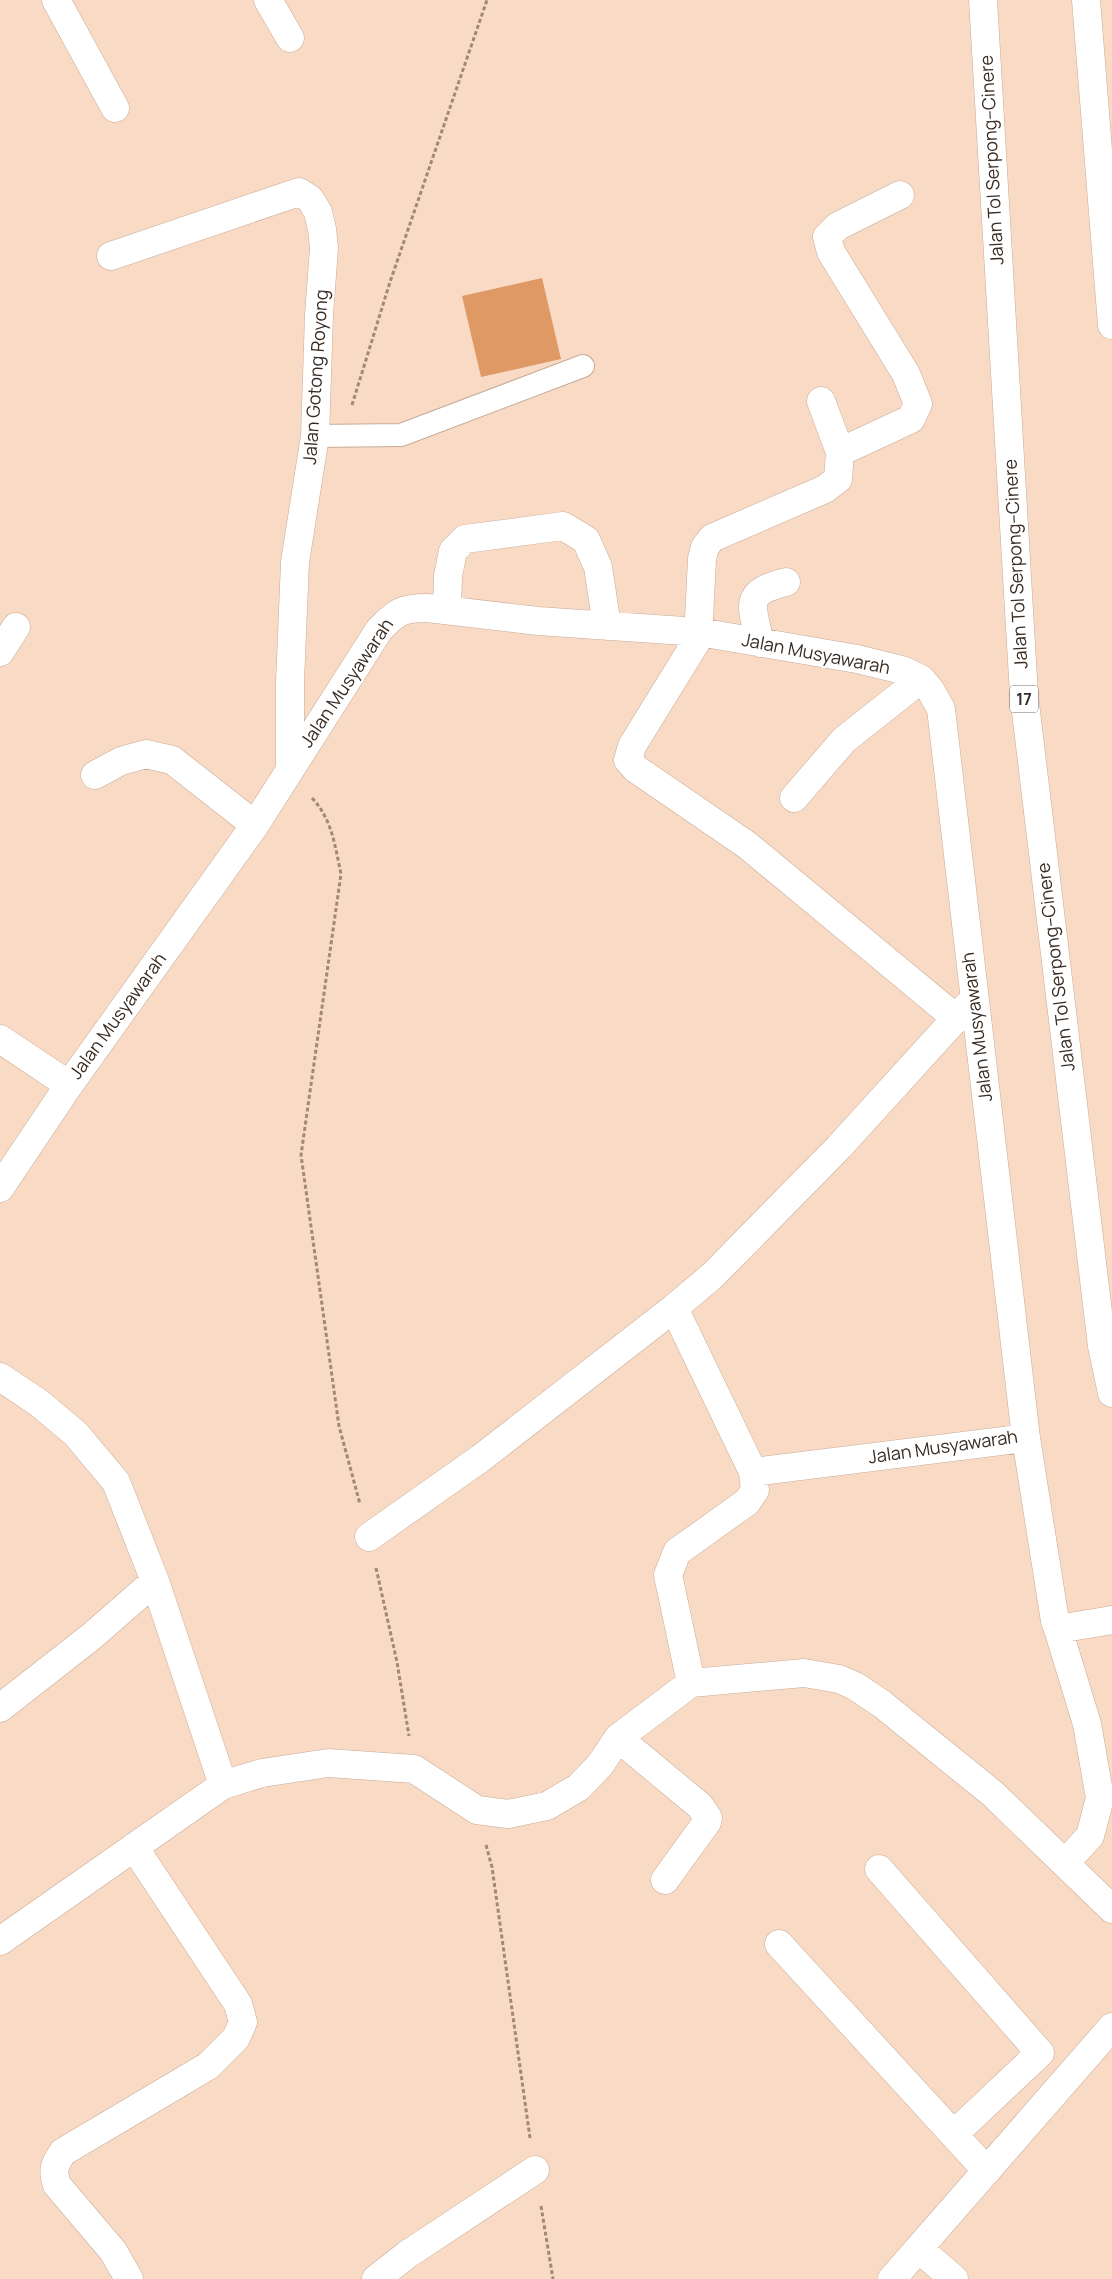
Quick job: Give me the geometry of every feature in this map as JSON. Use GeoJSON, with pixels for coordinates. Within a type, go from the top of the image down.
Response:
{"type":"FeatureCollection","features":[{"type":"Feature","properties":{"kind":"main road"},"geometry":{"type":"LineString","coordinates":[[56,0],[115,108]]}},
{"type":"Feature","properties":{"kind":"main road"},"geometry":{"type":"LineString","coordinates":[[268,0],[290,38]]}},
{"type":"Feature","properties":{"kind":"main road","name":"Jalan Tol Serpong–Cinere"},"geometry":{"type":"LineString","coordinates":[[983,0],[1024,695],[1102,1346],[1112,1393]]}},
{"type":"Feature","properties":{"kind":"main road"},"geometry":{"type":"LineString","coordinates":[[1086,0],[1112,325]]}},
{"type":"Feature","properties":{"kind":"main road","name":"Jalan Gotong Royong"},"geometry":{"type":"LineString","coordinates":[[111,256],[292,193],[299,192],[310,198],[320,220],[324,248],[319,315],[315,436],[295,562],[290,682],[290,769]]}},
{"type":"Feature","properties":{"kind":"main road"},"geometry":{"type":"LineString","coordinates":[[840,452],[911,419],[918,404],[906,374],[831,252],[827,237],[838,226],[900,195]]}},
{"type":"Feature","properties":{"kind":"main road"},"geometry":{"type":"LineString","coordinates":[[822,401],[840,452],[838,480],[825,489],[712,538],[704,547],[699,632],[693,648],[632,746],[628,760],[636,769],[747,845],[957,1019]]}},
{"type":"Feature","properties":{"kind":"main road"},"geometry":{"type":"LineString","coordinates":[[447,610],[448,576],[453,551],[465,539],[563,526],[586,540],[598,567],[607,626]]}},
{"type":"Feature","properties":{"kind":"main road"},"geometry":{"type":"LineString","coordinates":[[760,643],[752,606],[755,597],[759,591],[767,587],[786,582]]}},
{"type":"Feature","properties":{"kind":"main road","name":"Jalan Musyawarah"},"geometry":{"type":"LineString","coordinates":[[0,1188],[69,1085],[255,825],[379,630],[395,613],[410,608],[447,610],[607,626],[699,632],[857,659],[902,670],[921,679],[932,690],[941,709],[1026,1438],[753,1472]]}},
{"type":"Feature","properties":{"kind":"main road"},"geometry":{"type":"LineString","coordinates":[[0,652],[16,627]]}},
{"type":"Feature","properties":{"kind":"main road"},"geometry":{"type":"LineString","coordinates":[[794,798],[844,740],[921,679]]}},
{"type":"Feature","properties":{"kind":"main road"},"geometry":{"type":"LineString","coordinates":[[95,774],[122,761],[146,754],[172,760],[255,825]]}},
{"type":"Feature","properties":{"kind":"main road"},"geometry":{"type":"LineString","coordinates":[[369,1538],[481,1458],[674,1308],[712,1276],[839,1147],[957,1019],[974,998]]}},
{"type":"Feature","properties":{"kind":"main road"},"geometry":{"type":"LineString","coordinates":[[0,1039],[69,1085]]}},
{"type":"Feature","properties":{"kind":"main road"},"geometry":{"type":"LineString","coordinates":[[674,1308],[753,1472],[755,1490],[747,1502],[677,1552],[668,1575],[691,1683]]}},
{"type":"Feature","properties":{"kind":"main road"},"geometry":{"type":"LineString","coordinates":[[0,1377],[39,1403],[76,1434],[116,1482],[155,1581],[224,1785]]}},
{"type":"Feature","properties":{"kind":"main road"},"geometry":{"type":"LineString","coordinates":[[1026,1438],[1058,1629],[1087,1724],[1100,1798],[1090,1836],[1065,1863]]}},
{"type":"Feature","properties":{"kind":"main road"},"geometry":{"type":"LineString","coordinates":[[0,1708],[92,1636],[155,1581]]}},
{"type":"Feature","properties":{"kind":"main road"},"geometry":{"type":"LineString","coordinates":[[1058,1629],[1104,1621]]}},
{"type":"Feature","properties":{"kind":"main road"},"geometry":{"type":"LineString","coordinates":[[0,1941],[224,1785],[262,1772],[328,1763],[414,1769],[477,1810],[508,1814],[547,1806],[579,1787],[600,1765],[618,1738],[691,1683],[804,1673],[839,1679],[855,1686],[882,1704],[993,1794],[1112,1909]]}},
{"type":"Feature","properties":{"kind":"main road"},"geometry":{"type":"LineString","coordinates":[[618,1738],[700,1806],[708,1818],[665,1880]]}},
{"type":"Feature","properties":{"kind":"main road"},"geometry":{"type":"LineString","coordinates":[[130,2279],[113,2251],[57,2185],[53,2173],[54,2164],[63,2152],[208,2066],[236,2038],[243,2022],[238,2004],[134,1848]]}},
{"type":"Feature","properties":{"kind":"main road"},"geometry":{"type":"LineString","coordinates":[[879,1869],[1040,2053],[954,2134]]}},
{"type":"Feature","properties":{"kind":"main road"},"geometry":{"type":"LineString","coordinates":[[779,1944],[988,2171]]}},
{"type":"Feature","properties":{"kind":"main road"},"geometry":{"type":"LineString","coordinates":[[892,2279],[1112,2027]]}},
{"type":"Feature","properties":{"kind":"main road"},"geometry":{"type":"LineString","coordinates":[[376,2279],[408,2254],[535,2170]]}},
{"type":"Feature","properties":{"kind":"main road"},"geometry":{"type":"LineString","coordinates":[[919,2248],[954,2279]]}},
{"type":"Feature","properties":{"kind":"lane"},"geometry":{"type":"LineString","coordinates":[[315,436],[401,435],[583,366]]}},
{"type":"Feature","properties":{"kind":"path"},"geometry":{"type":"LineString","coordinates":[[343,436],[390,282],[487,0]]}},
{"type":"Feature","properties":{"kind":"path"},"geometry":{"type":"LineString","coordinates":[[290,769],[304,791],[323,809],[332,835],[340,874],[301,1155],[339,1426],[369,1538],[397,1662],[414,1769]]}},
{"type":"Feature","properties":{"kind":"path"},"geometry":{"type":"LineString","coordinates":[[477,1810],[492,1866],[535,2170],[553,2279]]}},
{"type":"Feature","properties":{"kind":"building"},"geometry":{"type":"Polygon","coordinates":[[[542,278],[561,359],[481,377],[462,296],[542,278]]]}}]}
